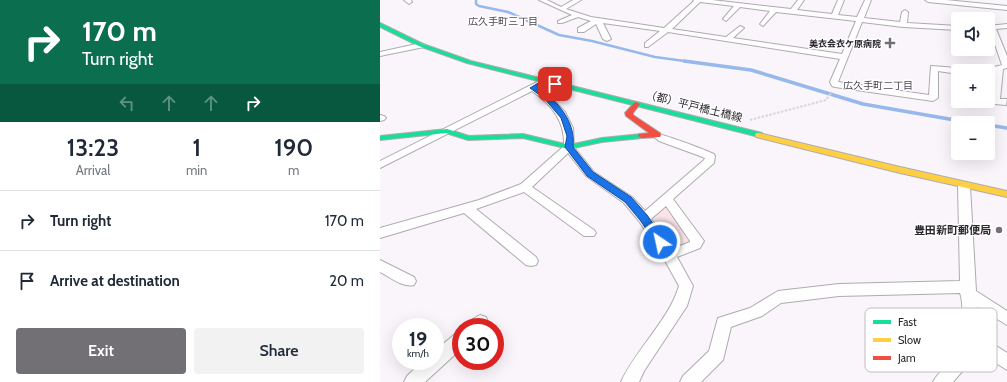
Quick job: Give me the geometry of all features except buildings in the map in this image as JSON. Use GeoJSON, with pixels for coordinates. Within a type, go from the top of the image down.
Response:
{"type":"FeatureCollection","features":[{"type":"Feature","properties":{"kind":"street"},"geometry":{"type":"LineString","coordinates":[[542,0],[564,10],[598,20],[666,30],[708,34],[728,39],[844,57]]}},
{"type":"Feature","properties":{"kind":"street"},"geometry":{"type":"LineString","coordinates":[[553,17],[578,0]]}},
{"type":"Feature","properties":{"kind":"street"},"geometry":{"type":"LineString","coordinates":[[648,45],[698,0],[903,25],[951,28]]}},
{"type":"Feature","properties":{"kind":"street"},"geometry":{"type":"LineString","coordinates":[[793,12],[801,0]]}},
{"type":"Feature","properties":{"kind":"street"},"geometry":{"type":"LineString","coordinates":[[834,16],[841,0]]}},
{"type":"Feature","properties":{"kind":"street"},"geometry":{"type":"LineString","coordinates":[[868,0],[862,20],[844,57],[834,86],[933,98],[934,68],[951,70]]}},
{"type":"Feature","properties":{"kind":"street"},"geometry":{"type":"LineString","coordinates":[[928,0],[1007,8]]}},
{"type":"Feature","properties":{"kind":"street"},"geometry":{"type":"LineString","coordinates":[[931,0],[931,9]]}},
{"type":"Feature","properties":{"kind":"street"},"geometry":{"type":"LineString","coordinates":[[726,19],[739,5]]}},
{"type":"Feature","properties":{"kind":"street"},"geometry":{"type":"LineString","coordinates":[[763,24],[774,9]]}},
{"type":"Feature","properties":{"kind":"street"},"geometry":{"type":"LineString","coordinates":[[903,25],[905,12]]}},
{"type":"Feature","properties":{"kind":"street"},"geometry":{"type":"LineString","coordinates":[[560,22],[577,14]]}},
{"type":"Feature","properties":{"kind":"street"},"geometry":{"type":"LineString","coordinates":[[581,30],[598,20]]}},
{"type":"Feature","properties":{"kind":"street"},"geometry":{"type":"LineString","coordinates":[[598,20],[607,39]]}},
{"type":"Feature","properties":{"kind":"street","name":"（都）平戸橋土橋線"},"geometry":{"type":"LineString","coordinates":[[380,25],[421,45],[449,56],[964,186],[1007,194]]}},
{"type":"Feature","properties":{"kind":"street"},"geometry":{"type":"LineString","coordinates":[[995,27],[1007,26]]}},
{"type":"Feature","properties":{"kind":"street"},"geometry":{"type":"LineString","coordinates":[[728,39],[740,28]]}},
{"type":"Feature","properties":{"kind":"street"},"geometry":{"type":"LineString","coordinates":[[995,38],[1007,66],[995,69]]}},
{"type":"Feature","properties":{"kind":"street"},"geometry":{"type":"LineString","coordinates":[[380,54],[421,45]]}},
{"type":"Feature","properties":{"kind":"street"},"geometry":{"type":"LineString","coordinates":[[782,56],[786,47]]}},
{"type":"Feature","properties":{"kind":"street"},"geometry":{"type":"LineString","coordinates":[[1000,68],[995,101],[1006,102]]}},
{"type":"Feature","properties":{"kind":"street"},"geometry":{"type":"LineString","coordinates":[[380,165],[545,81]]}},
{"type":"Feature","properties":{"kind":"street"},"geometry":{"type":"LineString","coordinates":[[380,233],[466,208],[525,187],[569,147],[571,136],[564,118],[547,96],[533,88]]}},
{"type":"Feature","properties":{"kind":"street"},"geometry":{"type":"LineString","coordinates":[[636,104],[629,113],[630,116],[657,135],[666,140],[710,156],[710,161],[644,218]]}},
{"type":"Feature","properties":{"kind":"street"},"geometry":{"type":"LineString","coordinates":[[380,138],[447,131],[468,138],[523,136],[569,147],[602,140],[657,135]]}},
{"type":"Feature","properties":{"kind":"street"},"geometry":{"type":"LineString","coordinates":[[569,147],[590,174],[628,200],[644,218],[669,255],[686,286],[682,302],[638,366],[630,382]]}},
{"type":"Feature","properties":{"kind":"street"},"geometry":{"type":"LineString","coordinates":[[964,186],[968,263],[968,308]]}},
{"type":"Feature","properties":{"kind":"street"},"geometry":{"type":"LineString","coordinates":[[525,187],[589,233]]}},
{"type":"Feature","properties":{"kind":"street"},"geometry":{"type":"LineString","coordinates":[[667,199],[696,241],[695,245],[669,255]]}},
{"type":"Feature","properties":{"kind":"street"},"geometry":{"type":"LineString","coordinates":[[466,208],[531,262]]}},
{"type":"Feature","properties":{"kind":"street"},"geometry":{"type":"LineString","coordinates":[[380,265],[409,281]]}},
{"type":"Feature","properties":{"kind":"street"},"geometry":{"type":"LineString","coordinates":[[689,382],[717,355],[724,323],[756,312],[778,296],[839,290],[967,290],[992,308]]}},
{"type":"Feature","properties":{"kind":"street"},"geometry":{"type":"LineString","coordinates":[[997,312],[1007,319]]}},
{"type":"Feature","properties":{"kind":"street"},"geometry":{"type":"LineString","coordinates":[[444,353],[452,346]]}},
{"type":"Feature","properties":{"kind":"street"},"geometry":{"type":"LineString","coordinates":[[997,356],[1007,362]]}},
{"type":"Feature","properties":{"kind":"street"},"geometry":{"type":"LineString","coordinates":[[413,382],[426,370]]}},
{"type":"Feature","properties":{"kind":"street"},"geometry":{"type":"LineString","coordinates":[[942,382],[951,372]]}},
{"type":"Feature","properties":{"kind":"path"},"geometry":{"type":"LineString","coordinates":[[729,126],[828,99],[834,86]]}},
{"type":"Feature","properties":{"kind":"shaded area"},"geometry":{"type":"Polygon","coordinates":[[[667,199],[697,241],[669,255],[644,218],[667,199]]]}},
{"type":"Feature","properties":{"kind":"waterway"},"geometry":{"type":"LineString","coordinates":[[476,0],[476,4],[479,6],[508,12],[559,35],[592,41],[655,57],[692,62]]}},
{"type":"Feature","properties":{"kind":"waterway"},"geometry":{"type":"LineString","coordinates":[[684,61],[751,70],[863,104],[951,119]]}},
{"type":"Feature","properties":{"kind":"waterway"},"geometry":{"type":"LineString","coordinates":[[995,126],[1007,128]]}},
{"type":"Feature","properties":{"kind":"traffic: fast"},"geometry":{"type":"LineString","coordinates":[[380,25],[421,45],[469,62],[759,135]]}},
{"type":"Feature","properties":{"kind":"traffic: fast"},"geometry":{"type":"LineString","coordinates":[[380,138],[447,131],[468,138],[523,136],[569,147],[602,140],[642,136]]}},
{"type":"Feature","properties":{"kind":"traffic: slow"},"geometry":{"type":"LineString","coordinates":[[759,135],[900,170],[1007,194]]}},
{"type":"Feature","properties":{"kind":"traffic: jam"},"geometry":{"type":"LineString","coordinates":[[636,104],[629,113],[630,116],[657,135],[642,136]]}},
{"type":"Feature","properties":{"kind":"place","name":"美衣会衣ケ原病院"},"geometry":{"type":"Point","coordinates":[890,43]}},
{"type":"Feature","properties":{"kind":"place","name":"豊田新町郵便局"},"geometry":{"type":"Point","coordinates":[999,230]}},
{"type":"Feature","properties":{"kind":"district","name":"広久手町三丁目"},"geometry":{"type":"Point","coordinates":[503,21]}},
{"type":"Feature","properties":{"kind":"district","name":"広久手町二丁目"},"geometry":{"type":"Point","coordinates":[878,85]}},
{"type":"Feature","properties":{"kind":"route"},"geometry":{"type":"LineString","coordinates":[[555,84],[545,81],[533,88],[547,96],[564,118],[571,136],[569,147],[590,174],[628,200],[644,218],[660,242]]}}]}
